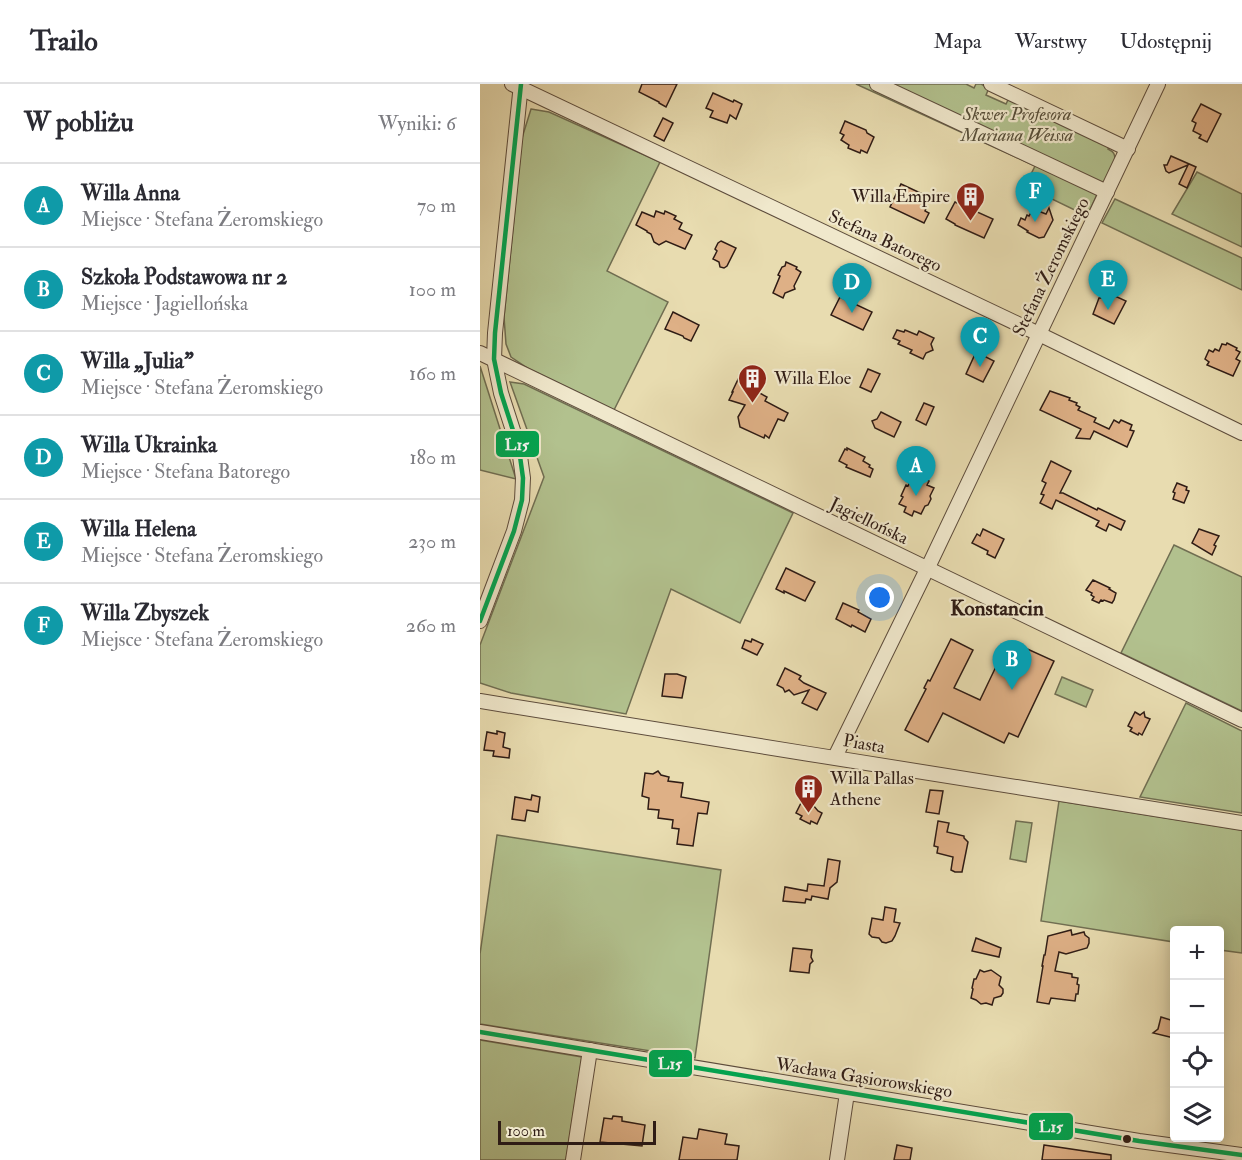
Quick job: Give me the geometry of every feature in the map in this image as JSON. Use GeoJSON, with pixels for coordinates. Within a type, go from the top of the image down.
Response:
{"type":"FeatureCollection","features":[{"type":"Feature","properties":{"kind":"street"},"geometry":{"type":"LineString","coordinates":[[877,84],[1107,192]]}},
{"type":"Feature","properties":{"kind":"street"},"geometry":{"type":"LineString","coordinates":[[991,84],[1128,149]]}},
{"type":"Feature","properties":{"kind":"street","name":"Stefana Żeromskiego"},"geometry":{"type":"LineString","coordinates":[[835,757],[1158,84]]}},
{"type":"Feature","properties":{"kind":"street"},"geometry":{"type":"LineString","coordinates":[[480,621],[514,531],[523,489],[519,449],[501,393],[494,359],[518,85]]}},
{"type":"Feature","properties":{"kind":"street","name":"Stefana Batorego"},"geometry":{"type":"LineString","coordinates":[[518,85],[1242,433]]}},
{"type":"Feature","properties":{"kind":"street","name":"Jagiellońska"},"geometry":{"type":"LineString","coordinates":[[480,353],[1242,720]]}},
{"type":"Feature","properties":{"kind":"street","name":"Piasta"},"geometry":{"type":"LineString","coordinates":[[480,701],[1242,823]]}},
{"type":"Feature","properties":{"kind":"street","name":"Wacława Gąsiorowskiego"},"geometry":{"type":"LineString","coordinates":[[480,1032],[1139,1141],[1242,1155]]}},
{"type":"Feature","properties":{"kind":"street"},"geometry":{"type":"LineString","coordinates":[[573,1160],[590,1050]]}},
{"type":"Feature","properties":{"kind":"street"},"geometry":{"type":"LineString","coordinates":[[837,1160],[847,1093]]}},
{"type":"Feature","properties":{"kind":"green space"},"geometry":{"type":"Polygon","coordinates":[[[856,84],[871,84],[1099,190],[1087,216],[1025,186],[1035,166],[856,84]]]}},
{"type":"Feature","properties":{"kind":"green space","name":"Skwer Profesora Mariana Weissa"},"geometry":{"type":"Polygon","coordinates":[[[882,84],[966,84],[974,88],[976,84],[981,84],[989,88],[986,95],[1006,104],[1009,98],[1109,146],[1108,149],[1114,153],[1115,160],[1103,185],[882,84]]]}},
{"type":"Feature","properties":{"kind":"green space"},"geometry":{"type":"Polygon","coordinates":[[[531,109],[549,112],[660,162],[607,271],[668,302],[614,410],[529,369],[511,357],[506,344],[504,317],[522,138],[531,109]]]}},
{"type":"Feature","properties":{"kind":"green space"},"geometry":{"type":"Polygon","coordinates":[[[1197,172],[1242,194],[1242,247],[1172,214],[1197,172]]]}},
{"type":"Feature","properties":{"kind":"green space"},"geometry":{"type":"Polygon","coordinates":[[[1115,199],[1242,258],[1242,290],[1102,223],[1115,199]]]}},
{"type":"Feature","properties":{"kind":"green space"},"geometry":{"type":"Polygon","coordinates":[[[480,366],[516,479],[480,470],[480,366]]]}},
{"type":"Feature","properties":{"kind":"green space"},"geometry":{"type":"Polygon","coordinates":[[[510,382],[524,384],[793,513],[740,623],[671,589],[626,714],[511,693],[480,683],[480,645],[544,477],[510,382]]]}},
{"type":"Feature","properties":{"kind":"green space"},"geometry":{"type":"Polygon","coordinates":[[[1174,545],[1242,577],[1242,711],[1121,653],[1174,545]]]}},
{"type":"Feature","properties":{"kind":"green space"},"geometry":{"type":"Polygon","coordinates":[[[1062,677],[1093,690],[1086,707],[1055,694],[1062,677]]]}},
{"type":"Feature","properties":{"kind":"green space"},"geometry":{"type":"Polygon","coordinates":[[[1186,703],[1242,731],[1242,813],[1140,797],[1186,703]]]}},
{"type":"Feature","properties":{"kind":"green space"},"geometry":{"type":"Polygon","coordinates":[[[1059,801],[1242,830],[1242,953],[1224,951],[1224,926],[1170,926],[1170,941],[1041,921],[1059,801]]]}},
{"type":"Feature","properties":{"kind":"green space"},"geometry":{"type":"Polygon","coordinates":[[[1016,821],[1032,823],[1026,862],[1010,859],[1016,821]]]}},
{"type":"Feature","properties":{"kind":"green space"},"geometry":{"type":"Polygon","coordinates":[[[497,835],[721,870],[695,1058],[480,1024],[480,954],[497,835]]]}},
{"type":"Feature","properties":{"kind":"green space"},"geometry":{"type":"Polygon","coordinates":[[[480,1040],[582,1057],[566,1160],[480,1160],[480,1040]]]}},
{"type":"Feature","properties":{"kind":"building"},"geometry":{"type":"Polygon","coordinates":[[[642,84],[677,84],[666,107],[639,92],[642,84]]]}},
{"type":"Feature","properties":{"kind":"building"},"geometry":{"type":"Polygon","coordinates":[[[713,93],[742,104],[736,119],[730,115],[727,123],[710,117],[713,111],[706,108],[713,93]]]}},
{"type":"Feature","properties":{"kind":"building"},"geometry":{"type":"Polygon","coordinates":[[[1201,104],[1221,114],[1207,142],[1193,131],[1196,123],[1192,121],[1201,104]]]}},
{"type":"Feature","properties":{"kind":"building"},"geometry":{"type":"Polygon","coordinates":[[[663,118],[673,123],[664,141],[654,136],[663,118]]]}},
{"type":"Feature","properties":{"kind":"building"},"geometry":{"type":"Polygon","coordinates":[[[845,121],[866,130],[874,137],[867,153],[848,148],[849,145],[841,140],[844,135],[840,133],[845,121]]]}},
{"type":"Feature","properties":{"kind":"building"},"geometry":{"type":"Polygon","coordinates":[[[1171,156],[1196,167],[1187,188],[1179,184],[1188,165],[1169,173],[1166,171],[1164,165],[1167,165],[1171,156]]]}},
{"type":"Feature","properties":{"kind":"building"},"geometry":{"type":"Polygon","coordinates":[[[901,184],[927,196],[922,204],[927,206],[925,211],[929,213],[924,223],[890,207],[901,184]]]}},
{"type":"Feature","properties":{"kind":"building","name":"Willa Empire"},"geometry":{"type":"Polygon","coordinates":[[[955,202],[993,219],[984,238],[946,219],[955,202]]]}},
{"type":"Feature","properties":{"kind":"building"},"geometry":{"type":"Polygon","coordinates":[[[1049,208],[1053,220],[1044,237],[1039,238],[1018,225],[1021,218],[1025,220],[1033,209],[1046,214],[1049,208]]]}},
{"type":"Feature","properties":{"kind":"building"},"geometry":{"type":"Polygon","coordinates":[[[656,211],[664,214],[665,211],[676,216],[674,219],[682,223],[679,229],[692,235],[685,249],[666,241],[659,245],[654,242],[651,234],[636,225],[642,212],[654,217],[656,211]]]}},
{"type":"Feature","properties":{"kind":"building"},"geometry":{"type":"Polygon","coordinates":[[[721,241],[736,248],[724,268],[713,259],[717,251],[715,249],[721,241]]]}},
{"type":"Feature","properties":{"kind":"building"},"geometry":{"type":"Polygon","coordinates":[[[786,262],[797,267],[796,269],[801,272],[794,286],[795,289],[785,293],[783,298],[773,293],[780,276],[778,275],[786,262]]]}},
{"type":"Feature","properties":{"kind":"building"},"geometry":{"type":"Polygon","coordinates":[[[1104,291],[1126,301],[1114,324],[1093,314],[1104,291]]]}},
{"type":"Feature","properties":{"kind":"building"},"geometry":{"type":"Polygon","coordinates":[[[840,297],[872,312],[863,330],[831,315],[840,297]]]}},
{"type":"Feature","properties":{"kind":"building"},"geometry":{"type":"Polygon","coordinates":[[[673,312],[699,325],[691,341],[665,329],[673,312]]]}},
{"type":"Feature","properties":{"kind":"building"},"geometry":{"type":"Polygon","coordinates":[[[897,330],[904,332],[905,330],[917,335],[919,331],[934,338],[931,344],[933,350],[926,353],[923,359],[910,353],[912,350],[898,344],[900,341],[893,338],[897,330]]]}},
{"type":"Feature","properties":{"kind":"building"},"geometry":{"type":"Polygon","coordinates":[[[1227,343],[1240,352],[1236,359],[1240,361],[1233,376],[1207,365],[1209,362],[1205,359],[1209,350],[1219,351],[1222,344],[1227,343]]]}},
{"type":"Feature","properties":{"kind":"building"},"geometry":{"type":"Polygon","coordinates":[[[976,352],[994,361],[983,382],[966,374],[976,352]]]}},
{"type":"Feature","properties":{"kind":"building","name":"Willa Eloe"},"geometry":{"type":"Polygon","coordinates":[[[743,369],[760,377],[754,390],[767,397],[765,401],[788,413],[784,421],[778,419],[769,438],[740,427],[738,417],[745,405],[729,400],[743,369]]]}},
{"type":"Feature","properties":{"kind":"building"},"geometry":{"type":"Polygon","coordinates":[[[868,369],[880,374],[871,392],[860,387],[868,369]]]}},
{"type":"Feature","properties":{"kind":"building"},"geometry":{"type":"Polygon","coordinates":[[[1050,391],[1070,398],[1069,400],[1080,407],[1078,410],[1096,418],[1094,422],[1109,429],[1114,420],[1119,423],[1121,420],[1132,425],[1130,430],[1134,431],[1127,447],[1094,431],[1090,439],[1076,438],[1081,429],[1040,410],[1050,391]]]}},
{"type":"Feature","properties":{"kind":"building"},"geometry":{"type":"Polygon","coordinates":[[[924,403],[934,407],[926,425],[916,420],[924,403]]]}},
{"type":"Feature","properties":{"kind":"building"},"geometry":{"type":"Polygon","coordinates":[[[881,412],[901,422],[894,437],[875,428],[872,421],[877,419],[881,412]]]}},
{"type":"Feature","properties":{"kind":"building"},"geometry":{"type":"Polygon","coordinates":[[[847,448],[865,457],[863,461],[873,469],[870,477],[846,467],[847,465],[839,461],[847,448]]]}},
{"type":"Feature","properties":{"kind":"building"},"geometry":{"type":"Polygon","coordinates":[[[1051,461],[1071,471],[1060,493],[1125,521],[1121,530],[1109,524],[1106,531],[1096,526],[1099,521],[1056,500],[1052,509],[1040,503],[1046,483],[1042,481],[1051,461]]]}},
{"type":"Feature","properties":{"kind":"building"},"geometry":{"type":"Polygon","coordinates":[[[921,477],[929,481],[927,485],[934,488],[928,505],[921,514],[914,511],[912,516],[904,512],[906,507],[899,504],[906,485],[908,486],[912,478],[919,481],[921,477]]]}},
{"type":"Feature","properties":{"kind":"building"},"geometry":{"type":"Polygon","coordinates":[[[1177,483],[1187,487],[1186,490],[1189,491],[1184,503],[1173,499],[1177,483]]]}},
{"type":"Feature","properties":{"kind":"building"},"geometry":{"type":"Polygon","coordinates":[[[983,529],[1004,539],[995,558],[987,554],[988,551],[972,543],[977,534],[980,536],[983,529]]]}},
{"type":"Feature","properties":{"kind":"building"},"geometry":{"type":"Polygon","coordinates":[[[1199,529],[1219,536],[1212,555],[1192,543],[1199,529]]]}},
{"type":"Feature","properties":{"kind":"building"},"geometry":{"type":"Polygon","coordinates":[[[786,568],[815,582],[805,601],[776,589],[786,568]]]}},
{"type":"Feature","properties":{"kind":"building"},"geometry":{"type":"Polygon","coordinates":[[[1093,580],[1116,593],[1112,603],[1101,600],[1099,603],[1092,600],[1094,597],[1092,593],[1086,590],[1093,580]]]}},
{"type":"Feature","properties":{"kind":"building"},"geometry":{"type":"Polygon","coordinates":[[[843,603],[859,610],[858,612],[871,619],[865,632],[836,619],[843,603]]]}},
{"type":"Feature","properties":{"kind":"building"},"geometry":{"type":"Polygon","coordinates":[[[752,639],[763,644],[757,655],[742,648],[745,640],[751,642],[752,639]]]}},
{"type":"Feature","properties":{"kind":"building"},"geometry":{"type":"Polygon","coordinates":[[[951,639],[973,650],[954,688],[980,700],[1002,654],[1005,656],[1012,642],[1054,661],[1018,737],[1009,733],[1004,743],[943,713],[928,742],[905,730],[926,689],[924,688],[928,680],[930,681],[951,639]]]}},
{"type":"Feature","properties":{"kind":"building"},"geometry":{"type":"Polygon","coordinates":[[[785,668],[801,676],[799,679],[804,683],[826,693],[817,710],[802,703],[809,690],[794,695],[789,690],[785,692],[777,685],[785,668]]]}},
{"type":"Feature","properties":{"kind":"building"},"geometry":{"type":"Polygon","coordinates":[[[665,674],[686,677],[682,698],[662,696],[665,674]]]}},
{"type":"Feature","properties":{"kind":"building"},"geometry":{"type":"Polygon","coordinates":[[[1135,712],[1140,715],[1144,712],[1145,717],[1150,719],[1142,735],[1130,731],[1132,728],[1128,726],[1135,712]]]}},
{"type":"Feature","properties":{"kind":"building"},"geometry":{"type":"Polygon","coordinates":[[[497,731],[505,733],[503,747],[510,749],[509,758],[493,756],[494,751],[484,750],[487,732],[497,734],[497,731]]]}},
{"type":"Feature","properties":{"kind":"building"},"geometry":{"type":"Polygon","coordinates":[[[658,771],[661,775],[669,777],[668,781],[683,783],[681,797],[709,802],[707,814],[698,813],[693,846],[677,844],[679,829],[672,828],[673,820],[658,818],[659,810],[648,809],[649,798],[642,796],[645,773],[653,774],[658,771]]]}},
{"type":"Feature","properties":{"kind":"building"},"geometry":{"type":"Polygon","coordinates":[[[930,790],[943,791],[939,814],[926,812],[930,790]]]}},
{"type":"Feature","properties":{"kind":"building"},"geometry":{"type":"Polygon","coordinates":[[[532,795],[540,797],[538,812],[527,810],[525,821],[512,819],[515,797],[531,800],[532,795]]]}},
{"type":"Feature","properties":{"kind":"building","name":"Willa Pallas Athene"},"geometry":{"type":"Polygon","coordinates":[[[801,803],[807,806],[813,805],[822,813],[817,824],[811,821],[810,824],[800,819],[802,816],[796,813],[801,803]]]}},
{"type":"Feature","properties":{"kind":"building"},"geometry":{"type":"Polygon","coordinates":[[[938,821],[949,823],[947,832],[964,836],[968,842],[962,872],[951,870],[953,857],[937,853],[938,847],[934,846],[938,821]]]}},
{"type":"Feature","properties":{"kind":"building"},"geometry":{"type":"Polygon","coordinates":[[[828,859],[840,861],[837,882],[830,888],[828,899],[812,896],[811,900],[806,899],[805,903],[783,901],[785,887],[807,891],[808,884],[824,886],[828,859]]]}},
{"type":"Feature","properties":{"kind":"building"},"geometry":{"type":"Polygon","coordinates":[[[885,907],[896,909],[894,922],[900,923],[892,941],[886,943],[869,934],[872,918],[883,920],[885,907]]]}},
{"type":"Feature","properties":{"kind":"building"},"geometry":{"type":"Polygon","coordinates":[[[1071,930],[1072,935],[1084,932],[1089,938],[1089,943],[1087,948],[1066,954],[1059,952],[1055,971],[1072,974],[1072,977],[1078,978],[1078,994],[1076,994],[1075,1001],[1051,998],[1049,1004],[1037,1002],[1048,936],[1071,930]]]}},
{"type":"Feature","properties":{"kind":"building"},"geometry":{"type":"Polygon","coordinates":[[[976,938],[1001,948],[999,957],[972,951],[976,938]]]}},
{"type":"Feature","properties":{"kind":"building"},"geometry":{"type":"Polygon","coordinates":[[[793,948],[812,950],[813,961],[810,964],[809,973],[790,971],[793,948]]]}},
{"type":"Feature","properties":{"kind":"building"},"geometry":{"type":"Polygon","coordinates":[[[980,970],[984,972],[991,970],[1001,977],[999,985],[1003,993],[994,998],[992,1005],[981,1004],[971,998],[974,979],[980,970]]]}},
{"type":"Feature","properties":{"kind":"building"},"geometry":{"type":"Polygon","coordinates":[[[1161,1017],[1170,1020],[1170,1037],[1153,1033],[1158,1029],[1161,1017]]]}},
{"type":"Feature","properties":{"kind":"building"},"geometry":{"type":"Polygon","coordinates":[[[613,1116],[622,1117],[622,1121],[645,1125],[642,1146],[600,1142],[604,1118],[612,1119],[613,1116]]]}},
{"type":"Feature","properties":{"kind":"building"},"geometry":{"type":"Polygon","coordinates":[[[699,1129],[727,1134],[725,1144],[739,1146],[737,1160],[679,1160],[683,1137],[697,1139],[699,1129]]]}},
{"type":"Feature","properties":{"kind":"building"},"geometry":{"type":"Polygon","coordinates":[[[897,1145],[912,1148],[910,1160],[894,1160],[897,1145]]]}},
{"type":"Feature","properties":{"kind":"building"},"geometry":{"type":"Polygon","coordinates":[[[1044,1145],[1111,1155],[1111,1160],[1042,1160],[1044,1145]]]}},
{"type":"Feature","properties":{"kind":"transit line","name":"L15"},"geometry":{"type":"LineString","coordinates":[[480,621],[514,531],[522,500],[523,478],[519,449],[501,393],[494,359],[521,84]]}},
{"type":"Feature","properties":{"kind":"transit line","name":"L15"},"geometry":{"type":"LineString","coordinates":[[480,1032],[1139,1141],[1242,1155]]}},
{"type":"Feature","properties":{"kind":"place","name":"Willa Empire"},"geometry":{"type":"Point","coordinates":[971,222]}},
{"type":"Feature","properties":{"kind":"place","name":"Willa Zbyszek"},"geometry":{"type":"Point","coordinates":[1035,222]}},
{"type":"Feature","properties":{"kind":"place","name":"Willa Helena"},"geometry":{"type":"Point","coordinates":[1108,310]}},
{"type":"Feature","properties":{"kind":"place","name":"Willa Ukrainka"},"geometry":{"type":"Point","coordinates":[852,313]}},
{"type":"Feature","properties":{"kind":"place","name":"Willa „Julia”"},"geometry":{"type":"Point","coordinates":[980,367]}},
{"type":"Feature","properties":{"kind":"place","name":"Willa Eloe"},"geometry":{"type":"Point","coordinates":[753,404]}},
{"type":"Feature","properties":{"kind":"place","name":"Willa Anna"},"geometry":{"type":"Point","coordinates":[916,496]}},
{"type":"Feature","properties":{"kind":"place","name":"Szkoła Podstawowa nr 2"},"geometry":{"type":"Point","coordinates":[1012,690]}},
{"type":"Feature","properties":{"kind":"place","name":"Willa Pallas Athene"},"geometry":{"type":"Point","coordinates":[809,814]}},
{"type":"Feature","properties":{"kind":"district","name":"Konstancin"},"geometry":{"type":"Point","coordinates":[997,608]}}]}
